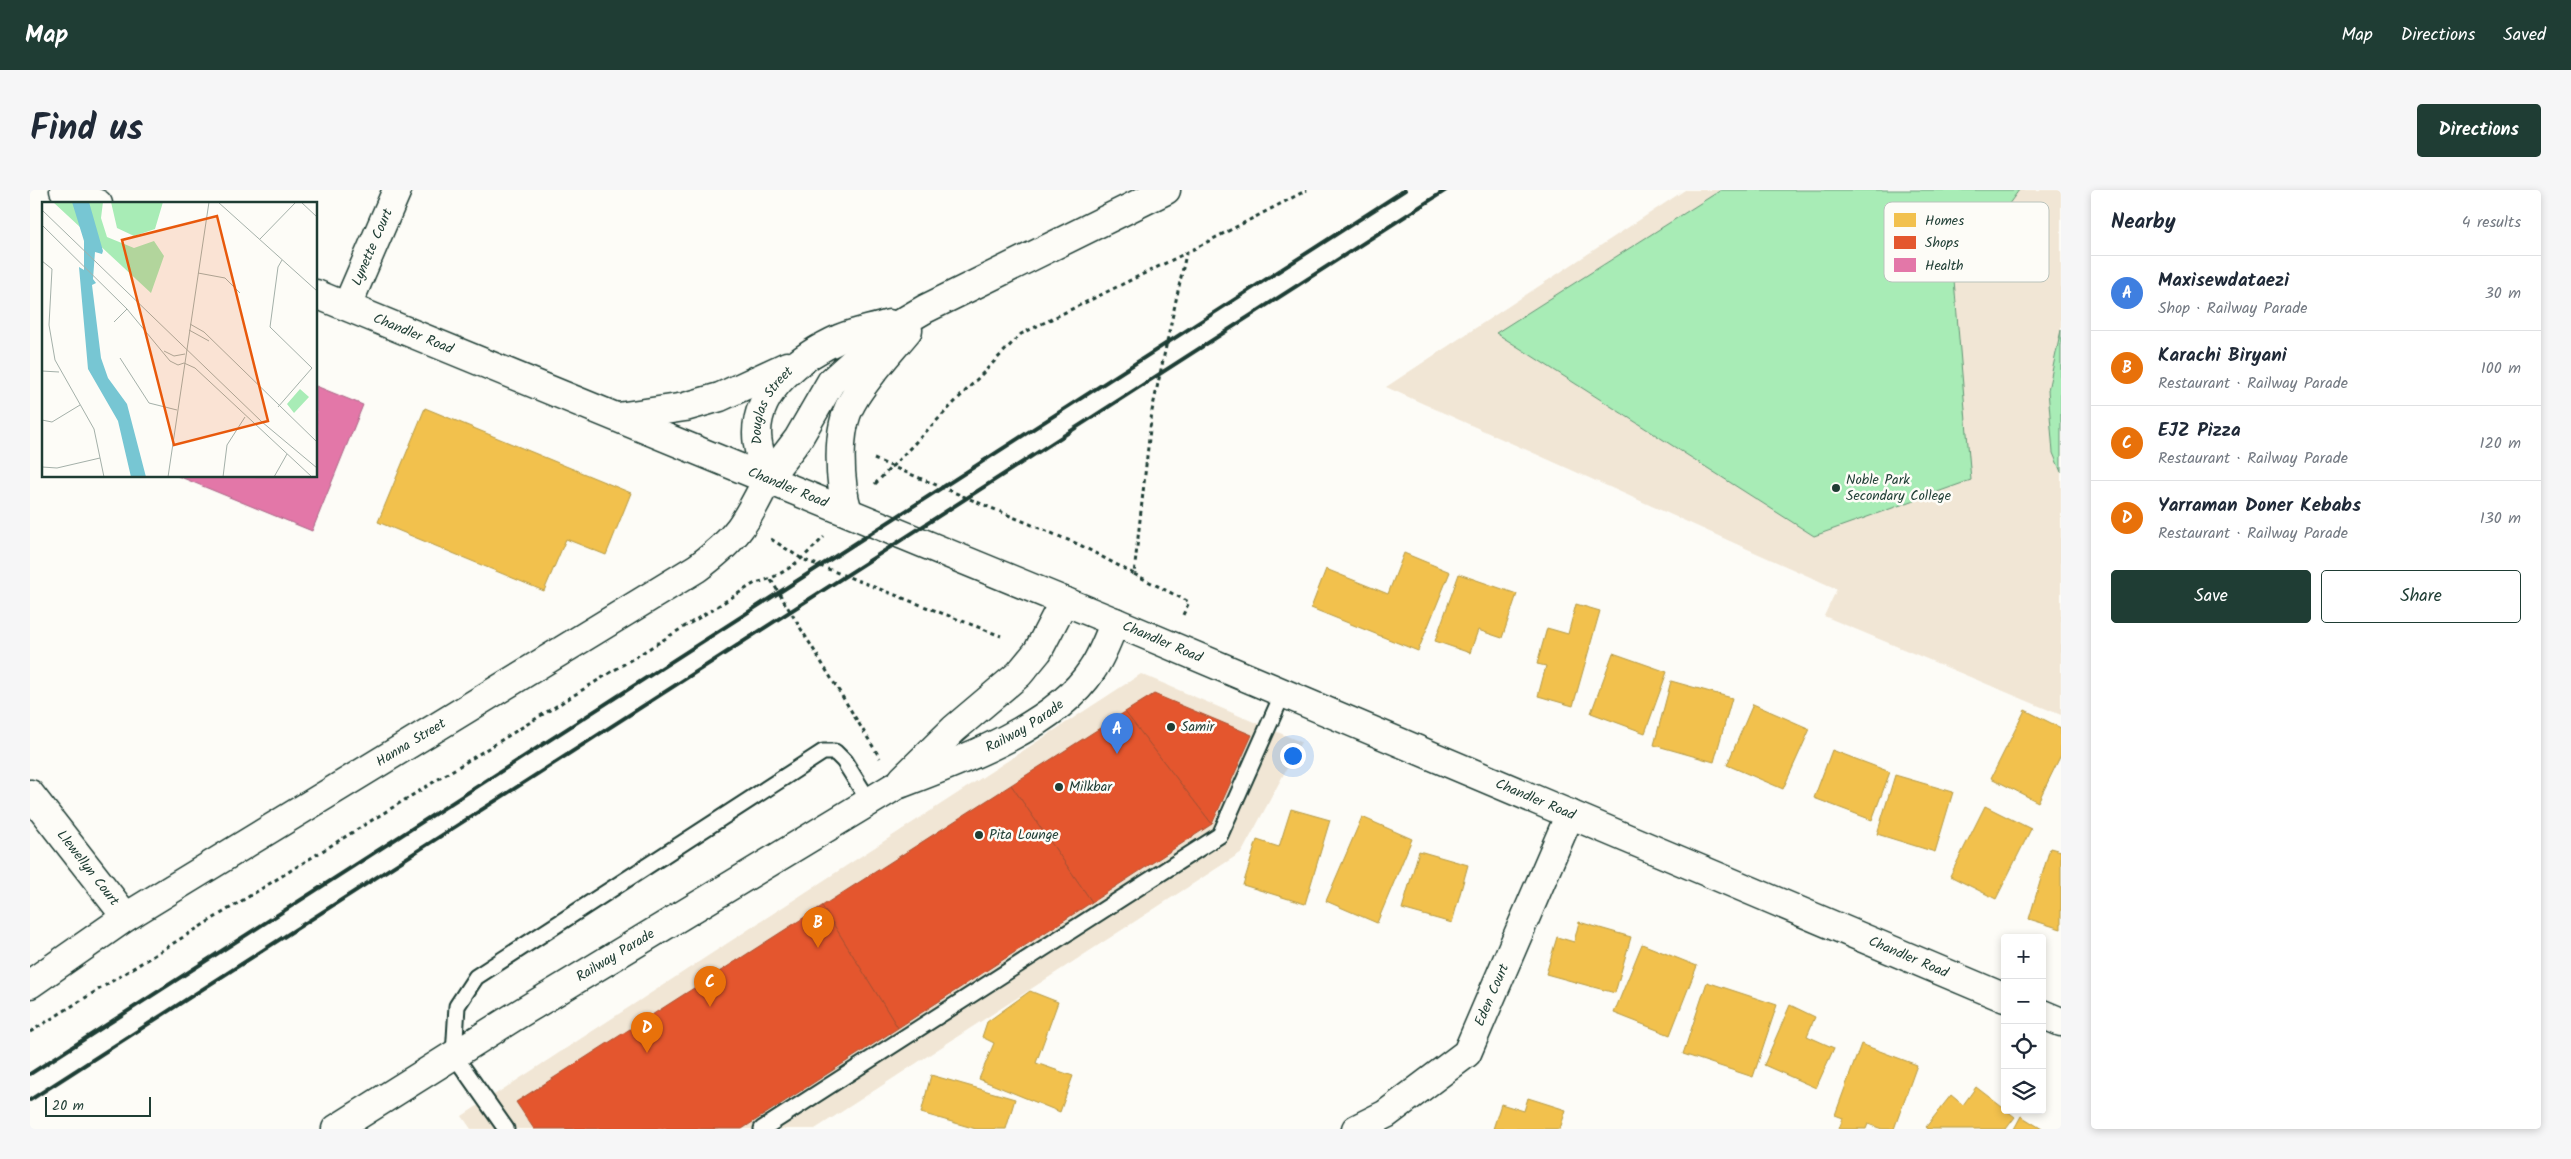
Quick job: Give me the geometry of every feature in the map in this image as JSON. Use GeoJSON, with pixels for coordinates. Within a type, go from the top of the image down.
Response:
{"type":"FeatureCollection","features":[{"type":"Feature","properties":{"kind":"main road"},"geometry":{"type":"LineString","coordinates":[[64,190],[93,202]]}},
{"type":"Feature","properties":{"kind":"main road","name":"Lynette Court"},"geometry":{"type":"LineString","coordinates":[[347,306],[398,190]]}},
{"type":"Feature","properties":{"kind":"main road","name":"Douglas Street"},"geometry":{"type":"LineString","coordinates":[[768,478],[798,439],[824,391],[870,345],[914,315],[1166,190]]}},
{"type":"Feature","properties":{"kind":"main road","name":"Chandler Road"},"geometry":{"type":"LineString","coordinates":[[318,295],[1115,622],[2001,996]]}},
{"type":"Feature","properties":{"kind":"main road"},"geometry":{"type":"LineString","coordinates":[[848,512],[842,480],[841,450],[843,430],[851,404],[914,315]]}},
{"type":"Feature","properties":{"kind":"main road","name":"Douglas Street"},"geometry":{"type":"LineString","coordinates":[[768,478],[761,458],[757,434],[763,407],[769,394],[781,379],[815,352],[841,338],[914,315]]}},
{"type":"Feature","properties":{"kind":"main road"},"geometry":{"type":"LineString","coordinates":[[618,417],[685,407],[720,397],[815,352]]}},
{"type":"Feature","properties":{"kind":"main road","name":"Hanna Street"},"geometry":{"type":"LineString","coordinates":[[30,984],[126,917],[697,568],[732,540],[752,510],[768,478]]}},
{"type":"Feature","properties":{"kind":"main road","name":"Railway Parade"},"geometry":{"type":"LineString","coordinates":[[897,785],[954,729],[1018,674],[1038,651],[1064,601]]}},
{"type":"Feature","properties":{"kind":"main road","name":"Railway Parade"},"geometry":{"type":"LineString","coordinates":[[336,1129],[897,785],[978,753],[1013,735],[1056,707],[1078,687],[1092,670],[1115,622]]}},
{"type":"Feature","properties":{"kind":"main road","name":"Llewellyn Court"},"geometry":{"type":"LineString","coordinates":[[30,794],[126,917]]}},
{"type":"Feature","properties":{"kind":"main road","name":"Eden Court"},"geometry":{"type":"LineString","coordinates":[[1356,1129],[1386,1114],[1467,1054],[1570,814]]}},
{"type":"Feature","properties":{"kind":"main road"},"geometry":{"type":"LineString","coordinates":[[2046,1016],[2061,1022]]}},
{"type":"Feature","properties":{"kind":"lane"},"geometry":{"type":"LineString","coordinates":[[762,1129],[1220,835],[1282,693]]}},
{"type":"Feature","properties":{"kind":"lane"},"geometry":{"type":"LineString","coordinates":[[506,1129],[454,1055],[457,1006],[476,977],[823,752],[835,752],[844,761],[870,802]]}},
{"type":"Feature","properties":{"kind":"path"},"geometry":{"type":"LineString","coordinates":[[1134,574],[1152,411],[1186,253]]}},
{"type":"Feature","properties":{"kind":"path"},"geometry":{"type":"LineString","coordinates":[[890,467],[1080,545],[1189,602],[1184,611],[1183,619]]}},
{"type":"Feature","properties":{"kind":"path"},"geometry":{"type":"LineString","coordinates":[[770,539],[802,559],[1001,636]]}},
{"type":"Feature","properties":{"kind":"path"},"geometry":{"type":"LineString","coordinates":[[771,580],[897,785]]}},
{"type":"Feature","properties":{"kind":"shaded area","name":"Noble Park Secondary College"},"geometry":{"type":"Polygon","coordinates":[[[1685,190],[2061,190],[2061,715],[1824,616],[1837,589],[1386,387],[1685,190]]]}},
{"type":"Feature","properties":{"kind":"shaded area"},"geometry":{"type":"Polygon","coordinates":[[[1141,674],[1301,742],[1242,852],[815,1129],[471,1129],[462,1116],[1141,674]]]}},
{"type":"Feature","properties":{"kind":"green space"},"geometry":{"type":"Polygon","coordinates":[[[1721,190],[2019,190],[2010,202],[1884,202],[1884,282],[1954,282],[1971,480],[1814,536],[1496,333],[1721,190]]]}},
{"type":"Feature","properties":{"kind":"green space"},"geometry":{"type":"Polygon","coordinates":[[[2061,330],[2061,472],[2053,453],[2048,390],[2061,330]]]}},
{"type":"Feature","properties":{"kind":"building: Homes"},"geometry":{"type":"Polygon","coordinates":[[[425,408],[631,493],[606,555],[566,539],[544,591],[378,522],[425,408]]]}},
{"type":"Feature","properties":{"kind":"building: Homes"},"geometry":{"type":"Polygon","coordinates":[[[1404,553],[1450,572],[1418,651],[1311,608],[1326,569],[1388,594],[1404,553]]]}},
{"type":"Feature","properties":{"kind":"building: Homes"},"geometry":{"type":"Polygon","coordinates":[[[1459,574],[1517,594],[1502,638],[1478,630],[1470,653],[1435,641],[1459,574]]]}},
{"type":"Feature","properties":{"kind":"building: Homes"},"geometry":{"type":"Polygon","coordinates":[[[1576,604],[1600,611],[1573,706],[1538,696],[1546,666],[1537,664],[1547,628],[1568,634],[1576,604]]]}},
{"type":"Feature","properties":{"kind":"building: Homes"},"geometry":{"type":"Polygon","coordinates":[[[1613,653],[1667,672],[1645,733],[1591,713],[1613,653]]]}},
{"type":"Feature","properties":{"kind":"building: Homes"},"geometry":{"type":"Polygon","coordinates":[[[1671,681],[1732,698],[1714,762],[1654,745],[1671,681]]]}},
{"type":"Feature","properties":{"kind":"building: Homes"},"geometry":{"type":"Polygon","coordinates":[[[1753,704],[1810,729],[1783,789],[1727,765],[1753,704]]]}},
{"type":"Feature","properties":{"kind":"building: Homes"},"geometry":{"type":"Polygon","coordinates":[[[2025,710],[2061,728],[2061,755],[2038,802],[1991,778],[2025,710]]]}},
{"type":"Feature","properties":{"kind":"building: Homes"},"geometry":{"type":"Polygon","coordinates":[[[1832,750],[1890,772],[1872,820],[1814,798],[1832,750]]]}},
{"type":"Feature","properties":{"kind":"building: Homes"},"geometry":{"type":"Polygon","coordinates":[[[1895,775],[1953,792],[1935,852],[1877,834],[1895,775]]]}},
{"type":"Feature","properties":{"kind":"building: Homes"},"geometry":{"type":"Polygon","coordinates":[[[1985,806],[2031,829],[1996,899],[1950,876],[1985,806]]]}},
{"type":"Feature","properties":{"kind":"building: Homes"},"geometry":{"type":"Polygon","coordinates":[[[1291,809],[1330,820],[1305,904],[1243,885],[1257,840],[1279,847],[1291,809]]]}},
{"type":"Feature","properties":{"kind":"building: Homes"},"geometry":{"type":"Polygon","coordinates":[[[1362,817],[1412,839],[1377,923],[1326,901],[1362,817]]]}},
{"type":"Feature","properties":{"kind":"building: Homes"},"geometry":{"type":"Polygon","coordinates":[[[2050,848],[2061,851],[2061,929],[2029,919],[2050,848]]]}},
{"type":"Feature","properties":{"kind":"building: Homes"},"geometry":{"type":"Polygon","coordinates":[[[1419,851],[1468,865],[1452,923],[1402,909],[1419,851]]]}},
{"type":"Feature","properties":{"kind":"building: Homes"},"geometry":{"type":"Polygon","coordinates":[[[1579,922],[1631,937],[1615,993],[1546,974],[1557,937],[1574,942],[1579,922]]]}},
{"type":"Feature","properties":{"kind":"building: Homes"},"geometry":{"type":"Polygon","coordinates":[[[1642,944],[1697,966],[1670,1035],[1614,1013],[1642,944]]]}},
{"type":"Feature","properties":{"kind":"building: Homes"},"geometry":{"type":"Polygon","coordinates":[[[1707,982],[1777,1005],[1753,1077],[1683,1054],[1707,982]]]}},
{"type":"Feature","properties":{"kind":"building: Homes"},"geometry":{"type":"Polygon","coordinates":[[[1030,991],[1058,1002],[1036,1063],[1073,1076],[1060,1112],[979,1079],[994,1043],[982,1037],[987,1022],[1030,991]]]}},
{"type":"Feature","properties":{"kind":"building: Homes"},"geometry":{"type":"Polygon","coordinates":[[[1790,1005],[1815,1017],[1807,1036],[1834,1048],[1816,1088],[1764,1065],[1790,1005]]]}},
{"type":"Feature","properties":{"kind":"building: Homes"},"geometry":{"type":"Polygon","coordinates":[[[1861,1044],[1917,1065],[1894,1129],[1882,1129],[1868,1124],[1866,1129],[1839,1129],[1843,1118],[1835,1115],[1861,1044]]]}},
{"type":"Feature","properties":{"kind":"building: Homes"},"geometry":{"type":"Polygon","coordinates":[[[931,1075],[1015,1099],[1006,1129],[976,1129],[921,1113],[931,1075]]]}},
{"type":"Feature","properties":{"kind":"building: Homes"},"geometry":{"type":"Polygon","coordinates":[[[1976,1087],[2001,1106],[2001,1114],[2011,1114],[2015,1117],[2006,1129],[1928,1129],[1926,1127],[1951,1095],[1963,1105],[1976,1087]]]}},
{"type":"Feature","properties":{"kind":"building: Homes"},"geometry":{"type":"Polygon","coordinates":[[[1528,1098],[1566,1110],[1560,1129],[1493,1129],[1501,1104],[1524,1111],[1528,1098]]]}},
{"type":"Feature","properties":{"kind":"building: Homes"},"geometry":{"type":"Polygon","coordinates":[[[2021,1116],[2042,1129],[2014,1129],[2021,1116]]]}},
{"type":"Feature","properties":{"kind":"building: Shops"},"geometry":{"type":"Polygon","coordinates":[[[1154,694],[1252,735],[1212,824],[1125,712],[1154,694]]]}},
{"type":"Feature","properties":{"kind":"building: Shops"},"geometry":{"type":"Polygon","coordinates":[[[1125,712],[1212,824],[1092,902],[1011,785],[1125,712]]]}},
{"type":"Feature","properties":{"kind":"building: Shops"},"geometry":{"type":"Polygon","coordinates":[[[1011,785],[1092,902],[898,1028],[822,906],[1011,785]]]}},
{"type":"Feature","properties":{"kind":"building: Shops"},"geometry":{"type":"Polygon","coordinates":[[[822,906],[898,1028],[742,1129],[534,1129],[516,1102],[822,906]]]}},
{"type":"Feature","properties":{"kind":"building: Health"},"geometry":{"type":"Polygon","coordinates":[[[318,387],[363,405],[312,531],[183,478],[318,478],[318,387]]]}},
{"type":"Feature","properties":{"kind":"railway"},"geometry":{"type":"LineString","coordinates":[[30,1074],[1405,190]]}},
{"type":"Feature","properties":{"kind":"railway"},"geometry":{"type":"LineString","coordinates":[[30,1100],[1446,190]]}},
{"type":"Feature","properties":{"kind":"place","name":"Noble Park Secondary College"},"geometry":{"type":"Point","coordinates":[1836,488]}},
{"type":"Feature","properties":{"kind":"place","name":"Samir"},"geometry":{"type":"Point","coordinates":[1171,727]}},
{"type":"Feature","properties":{"kind":"place","name":"Maxisewdataezi"},"geometry":{"type":"Point","coordinates":[1117,754]}},
{"type":"Feature","properties":{"kind":"place","name":"Milkbar"},"geometry":{"type":"Point","coordinates":[1059,787]}},
{"type":"Feature","properties":{"kind":"place","name":"Pita Lounge"},"geometry":{"type":"Point","coordinates":[979,835]}},
{"type":"Feature","properties":{"kind":"place","name":"Karachi Biryani"},"geometry":{"type":"Point","coordinates":[818,948]}},
{"type":"Feature","properties":{"kind":"place","name":"EJZ Pizza"},"geometry":{"type":"Point","coordinates":[710,1007]}},
{"type":"Feature","properties":{"kind":"place","name":"Yarraman Doner Kebabs"},"geometry":{"type":"Point","coordinates":[647,1053]}}]}
